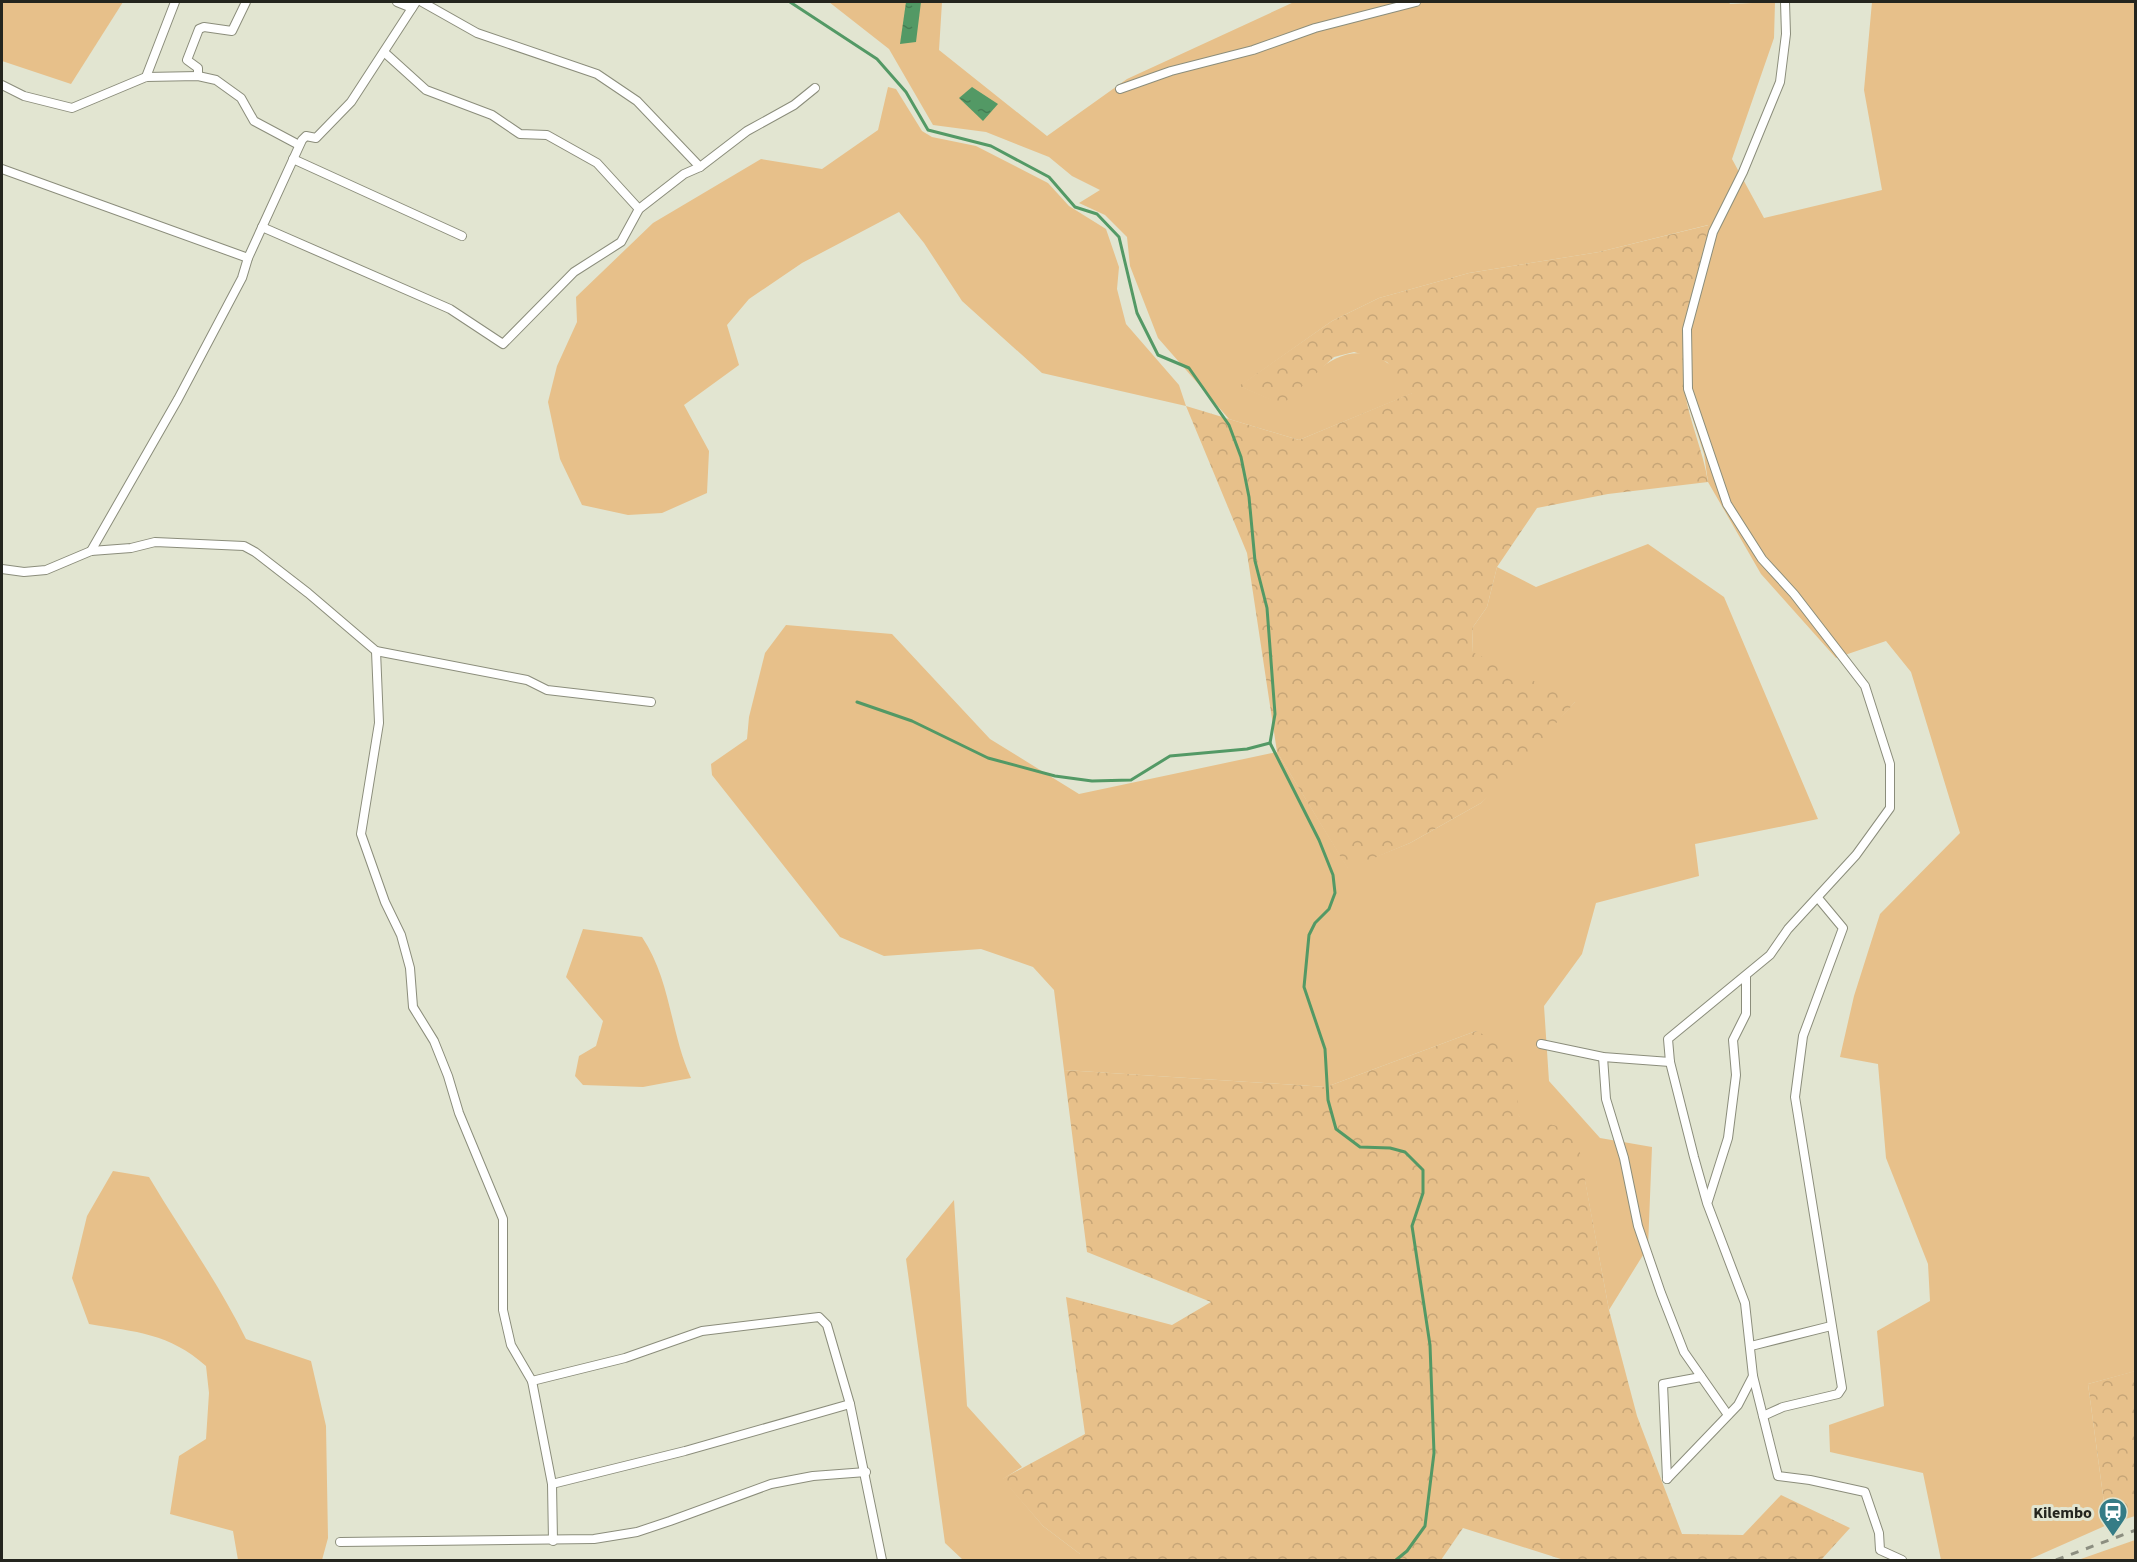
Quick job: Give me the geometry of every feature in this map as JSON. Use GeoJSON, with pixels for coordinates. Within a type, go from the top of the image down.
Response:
{"type":"FeatureCollection","features":[{"type":"Feature","properties":{"kind":"street"},"geometry":{"type":"LineString","coordinates":[[146,77],[175,2]]}},
{"type":"Feature","properties":{"kind":"street"},"geometry":{"type":"LineString","coordinates":[[198,76],[198,68],[187,60],[199,29],[204,27],[232,31],[246,2]]}},
{"type":"Feature","properties":{"kind":"street"},"geometry":{"type":"LineString","coordinates":[[91,551],[212,336],[242,278],[248,258],[299,145],[306,136],[316,138],[351,102],[414,5],[397,2]]}},
{"type":"Feature","properties":{"kind":"street"},"geometry":{"type":"LineString","coordinates":[[422,2],[477,33],[597,74],[637,101],[700,167]]}},
{"type":"Feature","properties":{"kind":"street"},"geometry":{"type":"LineString","coordinates":[[1120,89],[1171,71],[1253,50],[1315,28],[1416,2]]}},
{"type":"Feature","properties":{"kind":"street"},"geometry":{"type":"LineString","coordinates":[[1785,2],[1786,34],[1780,82],[1743,172],[1713,232],[1687,329],[1688,389],[1727,504],[1762,559],[1794,594],[1865,686],[1890,764],[1890,808],[1856,855],[1788,929],[1770,955],[1668,1040],[1670,1062],[1707,1203],[1745,1303],[1754,1376],[1778,1476],[1810,1479],[1865,1492],[1879,1533],[1880,1550],[1902,1560]]}},
{"type":"Feature","properties":{"kind":"street"},"geometry":{"type":"LineString","coordinates":[[384,52],[426,90],[492,116],[520,134],[547,135],[597,163],[639,209]]}},
{"type":"Feature","properties":{"kind":"street"},"geometry":{"type":"LineString","coordinates":[[2,85],[24,96],[72,108],[146,77],[198,76],[219,80],[241,98],[254,121],[299,145]]}},
{"type":"Feature","properties":{"kind":"street"},"geometry":{"type":"LineString","coordinates":[[262,227],[450,309],[503,344],[574,272],[621,242],[639,209],[684,174],[700,167],[747,131],[794,105],[815,88]]}},
{"type":"Feature","properties":{"kind":"street"},"geometry":{"type":"LineString","coordinates":[[293,159],[462,236]]}},
{"type":"Feature","properties":{"kind":"street"},"geometry":{"type":"LineString","coordinates":[[2,169],[248,258]]}},
{"type":"Feature","properties":{"kind":"street"},"geometry":{"type":"LineString","coordinates":[[2,569],[24,572],[46,570],[91,551],[166,541],[244,546],[299,586],[376,651],[527,680],[547,690],[651,702]]}},
{"type":"Feature","properties":{"kind":"street"},"geometry":{"type":"LineString","coordinates":[[376,651],[380,723],[361,834],[384,902],[401,935],[410,968],[413,1007],[434,1041],[459,1113],[503,1219],[504,1310],[511,1345],[532,1381],[552,1484],[553,1541]]}},
{"type":"Feature","properties":{"kind":"street"},"geometry":{"type":"LineString","coordinates":[[1763,1416],[1783,1407],[1841,1392],[1795,1097],[1803,1036],[1843,928],[1818,898]]}},
{"type":"Feature","properties":{"kind":"street"},"geometry":{"type":"LineString","coordinates":[[1707,1203],[1728,1138],[1736,1075],[1733,1040],[1746,1014],[1746,977]]}},
{"type":"Feature","properties":{"kind":"street"},"geometry":{"type":"LineString","coordinates":[[1541,1044],[1603,1057],[1670,1062]]}},
{"type":"Feature","properties":{"kind":"street"},"geometry":{"type":"LineString","coordinates":[[1603,1057],[1606,1099],[1624,1158],[1638,1226],[1680,1343],[1728,1415]]}},
{"type":"Feature","properties":{"kind":"street"},"geometry":{"type":"LineString","coordinates":[[532,1381],[625,1358],[702,1331],[819,1317],[827,1325],[850,1404],[866,1472],[882,1560]]}},
{"type":"Feature","properties":{"kind":"street"},"geometry":{"type":"LineString","coordinates":[[1751,1346],[1831,1326]]}},
{"type":"Feature","properties":{"kind":"street"},"geometry":{"type":"LineString","coordinates":[[1701,1377],[1663,1384],[1667,1479],[1738,1405],[1754,1376]]}},
{"type":"Feature","properties":{"kind":"street"},"geometry":{"type":"LineString","coordinates":[[552,1484],[685,1451],[850,1404]]}},
{"type":"Feature","properties":{"kind":"street"},"geometry":{"type":"LineString","coordinates":[[340,1542],[594,1539],[627,1534],[670,1521],[764,1486],[813,1476],[866,1472]]}},
{"type":"Feature","properties":{"kind":"green space"},"geometry":{"type":"Polygon","coordinates":[[[2,2],[123,2],[71,84],[2,61],[2,2]]]}},
{"type":"Feature","properties":{"kind":"green space"},"geometry":{"type":"Polygon","coordinates":[[[829,2],[942,2],[939,50],[1047,136],[1127,79],[1294,2],[1729,2],[1730,4],[1775,2],[1774,38],[1732,159],[1764,218],[1882,190],[1864,90],[1872,2],[2135,2],[2136,1371],[2088,1384],[2107,1525],[2028,1560],[1941,1560],[1923,1473],[1830,1452],[1829,1425],[1884,1406],[1877,1331],[1930,1301],[1928,1264],[1886,1158],[1878,1064],[1840,1057],[1854,996],[1880,914],[1960,833],[1911,672],[1886,641],[1836,658],[1761,574],[1708,482],[1704,454],[1684,392],[1685,333],[1708,225],[1599,252],[1469,273],[1379,298],[1332,321],[1240,386],[1282,404],[1328,363],[1341,356],[1355,353],[1370,355],[1390,364],[1413,393],[1299,440],[1229,419],[1158,338],[1130,266],[1127,237],[1105,215],[1079,203],[1100,190],[1072,176],[1049,157],[986,132],[933,125],[889,49],[829,2]]]}},
{"type":"Feature","properties":{"kind":"green space"},"geometry":{"type":"Polygon","coordinates":[[[888,87],[896,89],[922,131],[932,137],[976,146],[1048,183],[1069,206],[1106,229],[1119,267],[1117,289],[1126,324],[1179,385],[1186,406],[1042,373],[962,301],[924,243],[899,212],[802,263],[749,299],[727,325],[739,365],[684,405],[709,451],[707,493],[662,513],[628,515],[582,505],[560,459],[548,402],[557,366],[577,322],[576,297],[653,223],[761,159],[822,169],[878,130],[888,87]]]}},
{"type":"Feature","properties":{"kind":"green space"},"geometry":{"type":"Polygon","coordinates":[[[1709,225],[1690,309],[1683,353],[1687,404],[1708,482],[1608,494],[1537,508],[1497,567],[1487,607],[1473,627],[1472,652],[1576,701],[1502,784],[1481,803],[1410,843],[1348,869],[1277,752],[1247,553],[1186,406],[1299,440],[1412,393],[1387,362],[1354,352],[1334,357],[1282,405],[1239,386],[1332,321],[1379,298],[1469,273],[1599,252],[1709,225]]]}},
{"type":"Feature","properties":{"kind":"green space"},"geometry":{"type":"Polygon","coordinates":[[[1648,544],[1724,597],[1818,819],[1695,844],[1699,876],[1596,903],[1582,954],[1544,1006],[1549,1081],[1600,1138],[1652,1147],[1648,1247],[1609,1310],[1585,1181],[1519,1116],[1476,1031],[1326,1087],[1064,1070],[1054,990],[1033,967],[981,949],[884,956],[840,937],[712,775],[711,764],[747,739],[749,717],[765,653],[786,625],[892,634],[990,739],[1079,794],[1277,752],[1348,868],[1410,843],[1481,803],[1575,702],[1472,653],[1473,627],[1487,607],[1497,567],[1536,587],[1648,544]]]}},
{"type":"Feature","properties":{"kind":"green space"},"geometry":{"type":"Polygon","coordinates":[[[583,929],[642,937],[652,954],[665,988],[679,1043],[691,1078],[643,1087],[583,1085],[575,1076],[579,1056],[596,1046],[603,1021],[566,977],[583,929]]]}},
{"type":"Feature","properties":{"kind":"green space"},"geometry":{"type":"Polygon","coordinates":[[[1476,1031],[1513,1049],[1519,1116],[1576,1131],[1609,1310],[1637,1416],[1682,1534],[1743,1535],[1781,1495],[1850,1528],[1821,1560],[1564,1560],[1463,1528],[1441,1560],[1080,1560],[1080,1554],[1043,1526],[1002,1479],[1085,1434],[1066,1297],[1172,1325],[1211,1302],[1087,1252],[1064,1070],[1326,1087],[1476,1031]]]}},
{"type":"Feature","properties":{"kind":"green space"},"geometry":{"type":"Polygon","coordinates":[[[113,1171],[149,1177],[211,1277],[246,1339],[311,1361],[326,1426],[328,1538],[322,1560],[238,1560],[233,1531],[170,1514],[179,1456],[206,1439],[209,1393],[206,1366],[165,1340],[137,1332],[89,1324],[72,1278],[87,1216],[113,1171]]]}},
{"type":"Feature","properties":{"kind":"green space"},"geometry":{"type":"Polygon","coordinates":[[[954,1200],[967,1406],[1022,1467],[1003,1479],[1043,1526],[1080,1554],[1080,1560],[963,1560],[945,1543],[906,1259],[954,1200]]]}},
{"type":"Feature","properties":{"kind":"green space"},"geometry":{"type":"Polygon","coordinates":[[[2135,1371],[2135,1516],[2107,1525],[2088,1384],[2135,1371]]]}},
{"type":"Feature","properties":{"kind":"green space"},"geometry":{"type":"Polygon","coordinates":[[[2135,1540],[2135,1560],[2078,1560],[2135,1540]]]}},
{"type":"Feature","properties":{"kind":"water"},"geometry":{"type":"Polygon","coordinates":[[[906,2],[921,2],[916,42],[900,44],[906,2]]]}},
{"type":"Feature","properties":{"kind":"water"},"geometry":{"type":"Polygon","coordinates":[[[972,87],[998,104],[983,121],[959,98],[972,87]]]}},
{"type":"Feature","properties":{"kind":"waterway"},"geometry":{"type":"LineString","coordinates":[[790,2],[877,59],[906,92],[928,130],[991,146],[1049,177],[1075,207],[1097,214],[1119,237],[1137,313],[1158,355],[1189,368],[1229,425],[1241,457],[1249,497],[1255,561],[1267,608],[1275,714],[1270,743],[1319,840],[1333,875],[1335,893],[1329,909],[1315,923],[1309,935],[1304,987],[1325,1049],[1328,1100],[1336,1129],[1360,1147],[1390,1148],[1405,1152],[1423,1170],[1423,1193],[1412,1226],[1430,1345],[1434,1453],[1425,1526],[1407,1551],[1396,1560]]}},
{"type":"Feature","properties":{"kind":"waterway"},"geometry":{"type":"LineString","coordinates":[[857,702],[912,721],[988,758],[1055,776],[1092,781],[1131,780],[1170,756],[1247,749],[1270,743]]}},
{"type":"Feature","properties":{"kind":"railway"},"geometry":{"type":"LineString","coordinates":[[2056,1560],[2136,1530]]}},
{"type":"Feature","properties":{"kind":"place","name":"Kilembo"},"geometry":{"type":"Point","coordinates":[2113,1538]}}]}
